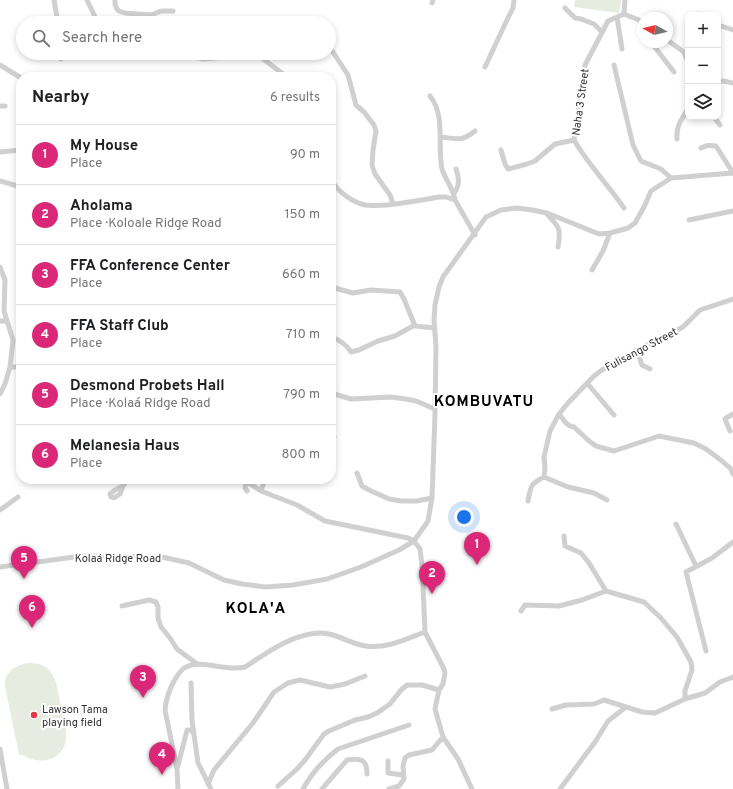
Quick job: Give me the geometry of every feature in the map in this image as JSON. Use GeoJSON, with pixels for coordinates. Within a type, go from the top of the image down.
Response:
{"type":"FeatureCollection","features":[{"type":"Feature","properties":{"kind":"street"},"geometry":{"type":"LineString","coordinates":[[54,0],[57,16]]}},
{"type":"Feature","properties":{"kind":"street"},"geometry":{"type":"LineString","coordinates":[[87,0],[95,16]]}},
{"type":"Feature","properties":{"kind":"street"},"geometry":{"type":"LineString","coordinates":[[115,0],[115,4],[119,11],[151,15],[161,11],[173,11]]}},
{"type":"Feature","properties":{"kind":"street"},"geometry":{"type":"LineString","coordinates":[[485,67],[513,8],[514,0]]}},
{"type":"Feature","properties":{"kind":"street"},"geometry":{"type":"LineString","coordinates":[[625,0],[624,14],[637,19]]}},
{"type":"Feature","properties":{"kind":"street"},"geometry":{"type":"LineString","coordinates":[[565,8],[574,18],[594,24],[602,32]]}},
{"type":"Feature","properties":{"kind":"street","name":"Naha 3 Street"},"geometry":{"type":"LineString","coordinates":[[624,14],[608,22],[585,65],[574,140],[590,164],[624,208]]}},
{"type":"Feature","properties":{"kind":"street"},"geometry":{"type":"LineString","coordinates":[[618,17],[622,49]]}},
{"type":"Feature","properties":{"kind":"street"},"geometry":{"type":"LineString","coordinates":[[721,26],[733,30]]}},
{"type":"Feature","properties":{"kind":"street"},"geometry":{"type":"LineString","coordinates":[[673,44],[684,52],[685,54]]}},
{"type":"Feature","properties":{"kind":"street"},"geometry":{"type":"LineString","coordinates":[[656,48],[674,72]]}},
{"type":"Feature","properties":{"kind":"street"},"geometry":{"type":"LineString","coordinates":[[336,56],[348,74],[356,105],[364,112],[374,125],[376,131],[372,166],[375,174],[390,195],[393,204]]}},
{"type":"Feature","properties":{"kind":"street"},"geometry":{"type":"LineString","coordinates":[[265,60],[280,72]]}},
{"type":"Feature","properties":{"kind":"street"},"geometry":{"type":"LineString","coordinates":[[0,65],[16,75]]}},
{"type":"Feature","properties":{"kind":"street"},"geometry":{"type":"LineString","coordinates":[[614,65],[633,144],[641,161],[661,169],[671,178]]}},
{"type":"Feature","properties":{"kind":"street"},"geometry":{"type":"LineString","coordinates":[[721,81],[733,83]]}},
{"type":"Feature","properties":{"kind":"street"},"geometry":{"type":"LineString","coordinates":[[430,96],[434,100],[439,117],[442,170],[454,193],[455,200],[475,235]]}},
{"type":"Feature","properties":{"kind":"street"},"geometry":{"type":"LineString","coordinates":[[677,139],[676,130],[685,114]]}},
{"type":"Feature","properties":{"kind":"street"},"geometry":{"type":"LineString","coordinates":[[716,120],[720,125]]}},
{"type":"Feature","properties":{"kind":"street"},"geometry":{"type":"LineString","coordinates":[[440,137],[462,140],[475,132]]}},
{"type":"Feature","properties":{"kind":"street"},"geometry":{"type":"LineString","coordinates":[[501,150],[505,164],[508,168],[528,164],[535,161],[555,144],[574,140]]}},
{"type":"Feature","properties":{"kind":"street"},"geometry":{"type":"LineString","coordinates":[[414,541],[428,521],[432,498],[436,347],[434,320],[435,305],[439,287],[443,277],[475,235],[486,217],[501,210],[517,208],[547,213],[599,234],[610,233],[628,228],[635,223],[651,191],[671,178],[733,173],[716,146],[705,145],[701,148]]}},
{"type":"Feature","properties":{"kind":"street"},"geometry":{"type":"LineString","coordinates":[[0,152],[16,150]]}},
{"type":"Feature","properties":{"kind":"street"},"geometry":{"type":"LineString","coordinates":[[454,193],[456,192],[459,184],[459,177],[456,169]]}},
{"type":"Feature","properties":{"kind":"street"},"geometry":{"type":"LineString","coordinates":[[0,181],[16,186]]}},
{"type":"Feature","properties":{"kind":"street"},"geometry":{"type":"LineString","coordinates":[[336,187],[345,195],[358,203],[375,206],[446,197],[455,200]]}},
{"type":"Feature","properties":{"kind":"street"},"geometry":{"type":"LineString","coordinates":[[688,220],[733,211]]}},
{"type":"Feature","properties":{"kind":"street"},"geometry":{"type":"LineString","coordinates":[[547,213],[557,224],[560,233],[558,247]]}},
{"type":"Feature","properties":{"kind":"street"},"geometry":{"type":"LineString","coordinates":[[592,270],[603,251],[610,233]]}},
{"type":"Feature","properties":{"kind":"street"},"geometry":{"type":"LineString","coordinates":[[0,267],[5,280],[4,308],[13,340],[10,367],[5,384],[0,394]]}},
{"type":"Feature","properties":{"kind":"street"},"geometry":{"type":"LineString","coordinates":[[336,288],[354,293],[371,290],[400,292],[404,298],[415,326]]}},
{"type":"Feature","properties":{"kind":"street","name":"Fulisango Street"},"geometry":{"type":"LineString","coordinates":[[544,477],[544,457],[550,431],[559,414],[587,383],[602,370],[637,350],[683,327],[700,310],[720,302],[733,299]]}},
{"type":"Feature","properties":{"kind":"street"},"geometry":{"type":"LineString","coordinates":[[0,321],[7,321]]}},
{"type":"Feature","properties":{"kind":"street"},"geometry":{"type":"LineString","coordinates":[[336,339],[347,346],[351,352],[395,336],[404,330],[415,326],[434,328]]}},
{"type":"Feature","properties":{"kind":"street"},"geometry":{"type":"LineString","coordinates":[[637,350],[642,365],[650,369]]}},
{"type":"Feature","properties":{"kind":"street"},"geometry":{"type":"LineString","coordinates":[[10,367],[16,367]]}},
{"type":"Feature","properties":{"kind":"street"},"geometry":{"type":"LineString","coordinates":[[587,383],[614,415]]}},
{"type":"Feature","properties":{"kind":"street"},"geometry":{"type":"LineString","coordinates":[[336,395],[351,399],[406,399],[416,401],[435,409]]}},
{"type":"Feature","properties":{"kind":"street"},"geometry":{"type":"LineString","coordinates":[[559,414],[566,423],[574,427],[596,446],[614,451],[659,436],[694,443],[706,449],[722,461],[731,469],[733,474]]}},
{"type":"Feature","properties":{"kind":"street"},"geometry":{"type":"LineString","coordinates":[[730,431],[725,419],[733,414]]}},
{"type":"Feature","properties":{"kind":"street"},"geometry":{"type":"LineString","coordinates":[[357,473],[362,486],[389,499],[417,501],[432,498]]}},
{"type":"Feature","properties":{"kind":"street"},"geometry":{"type":"LineString","coordinates":[[528,502],[532,484],[544,477],[568,487],[594,493],[607,500]]}},
{"type":"Feature","properties":{"kind":"street"},"geometry":{"type":"LineString","coordinates":[[244,484],[247,490]]}},
{"type":"Feature","properties":{"kind":"street"},"geometry":{"type":"LineString","coordinates":[[250,484],[261,491],[297,505],[326,521],[408,538],[414,541],[420,549],[425,632],[446,673],[443,684],[439,690],[435,709],[443,737],[458,759],[472,789]]}},
{"type":"Feature","properties":{"kind":"street"},"geometry":{"type":"LineString","coordinates":[[261,491],[263,484]]}},
{"type":"Feature","properties":{"kind":"street"},"geometry":{"type":"LineString","coordinates":[[0,510],[18,497]]}},
{"type":"Feature","properties":{"kind":"street"},"geometry":{"type":"LineString","coordinates":[[676,524],[696,566]]}},
{"type":"Feature","properties":{"kind":"street"},"geometry":{"type":"LineString","coordinates":[[564,536],[566,546],[581,553],[606,591]]}},
{"type":"Feature","properties":{"kind":"street","name":"Kolaá Ridge Road"},"geometry":{"type":"LineString","coordinates":[[0,566],[82,556],[162,557],[189,563],[224,580],[265,587],[293,585],[327,579],[361,567],[399,550],[414,541]]}},
{"type":"Feature","properties":{"kind":"street"},"geometry":{"type":"LineString","coordinates":[[706,650],[686,572],[712,558],[733,542]]}},
{"type":"Feature","properties":{"kind":"street"},"geometry":{"type":"LineString","coordinates":[[521,610],[525,605],[559,606],[582,600],[606,591],[644,602],[660,617],[677,637],[691,662],[692,670],[685,691],[685,699]]}},
{"type":"Feature","properties":{"kind":"street"},"geometry":{"type":"LineString","coordinates":[[122,606],[149,600],[156,602],[161,627],[177,649],[197,664]]}},
{"type":"Feature","properties":{"kind":"street"},"geometry":{"type":"LineString","coordinates":[[178,789],[177,769],[166,710],[166,702],[170,688],[177,675],[185,667],[197,664],[238,669],[245,667],[284,642],[301,636],[320,633],[365,646],[379,647],[390,645],[425,632]]}},
{"type":"Feature","properties":{"kind":"street"},"geometry":{"type":"LineString","coordinates":[[209,786],[214,770],[253,723],[274,692],[288,683],[300,680],[330,687],[345,684],[365,676]]}},
{"type":"Feature","properties":{"kind":"street"},"geometry":{"type":"LineString","coordinates":[[552,709],[566,705],[594,704],[604,700],[642,712],[655,713],[685,699],[705,693],[720,682],[733,677]]}},
{"type":"Feature","properties":{"kind":"street"},"geometry":{"type":"LineString","coordinates":[[191,683],[192,720],[198,763],[209,786]]}},
{"type":"Feature","properties":{"kind":"street"},"geometry":{"type":"LineString","coordinates":[[278,786],[305,760],[324,734],[355,720],[378,713],[390,704],[407,684],[422,685],[439,690]]}},
{"type":"Feature","properties":{"kind":"street"},"geometry":{"type":"LineString","coordinates":[[560,789],[595,742],[608,721],[626,707]]}},
{"type":"Feature","properties":{"kind":"street"},"geometry":{"type":"LineString","coordinates":[[303,789],[322,764],[338,749],[409,725]]}},
{"type":"Feature","properties":{"kind":"street"},"geometry":{"type":"LineString","coordinates":[[177,769],[187,730],[191,730],[194,734]]}},
{"type":"Feature","properties":{"kind":"street"},"geometry":{"type":"LineString","coordinates":[[389,789],[399,786],[404,779],[403,766],[405,758],[409,755],[432,750],[443,737]]}},
{"type":"Feature","properties":{"kind":"street"},"geometry":{"type":"LineString","coordinates":[[0,749],[8,789]]}},
{"type":"Feature","properties":{"kind":"street"},"geometry":{"type":"LineString","coordinates":[[322,789],[347,760],[360,759],[363,761],[367,767],[367,774]]}},
{"type":"Feature","properties":{"kind":"street"},"geometry":{"type":"LineString","coordinates":[[388,761],[388,773],[403,774]]}},
{"type":"Feature","properties":{"kind":"shaded area"},"geometry":{"type":"Polygon","coordinates":[[[575,0],[621,0],[619,13],[574,7],[575,0]]]}},
{"type":"Feature","properties":{"kind":"shaded area"},"geometry":{"type":"Polygon","coordinates":[[[28,663],[42,665],[48,669],[54,677],[66,731],[64,748],[54,758],[47,760],[31,759],[23,755],[19,755],[5,686],[5,681],[11,670],[28,663]]]}},
{"type":"Feature","properties":{"kind":"place","name":"My House"},"geometry":{"type":"Point","coordinates":[477,565]}},
{"type":"Feature","properties":{"kind":"place","name":"Desmond Probets Hall"},"geometry":{"type":"Point","coordinates":[24,579]}},
{"type":"Feature","properties":{"kind":"place","name":"Aholama"},"geometry":{"type":"Point","coordinates":[432,594]}},
{"type":"Feature","properties":{"kind":"place","name":"Melanesia Haus"},"geometry":{"type":"Point","coordinates":[32,628]}},
{"type":"Feature","properties":{"kind":"place","name":"FFA Conference Center"},"geometry":{"type":"Point","coordinates":[143,698]}},
{"type":"Feature","properties":{"kind":"place","name":"Lawson Tama playing field"},"geometry":{"type":"Point","coordinates":[34,715]}},
{"type":"Feature","properties":{"kind":"place","name":"FFA Staff Club"},"geometry":{"type":"Point","coordinates":[162,775]}},
{"type":"Feature","properties":{"kind":"district","name":"KOMBUVATU"},"geometry":{"type":"Point","coordinates":[484,401]}},
{"type":"Feature","properties":{"kind":"district","name":"KOLA'A"},"geometry":{"type":"Point","coordinates":[256,608]}}]}
